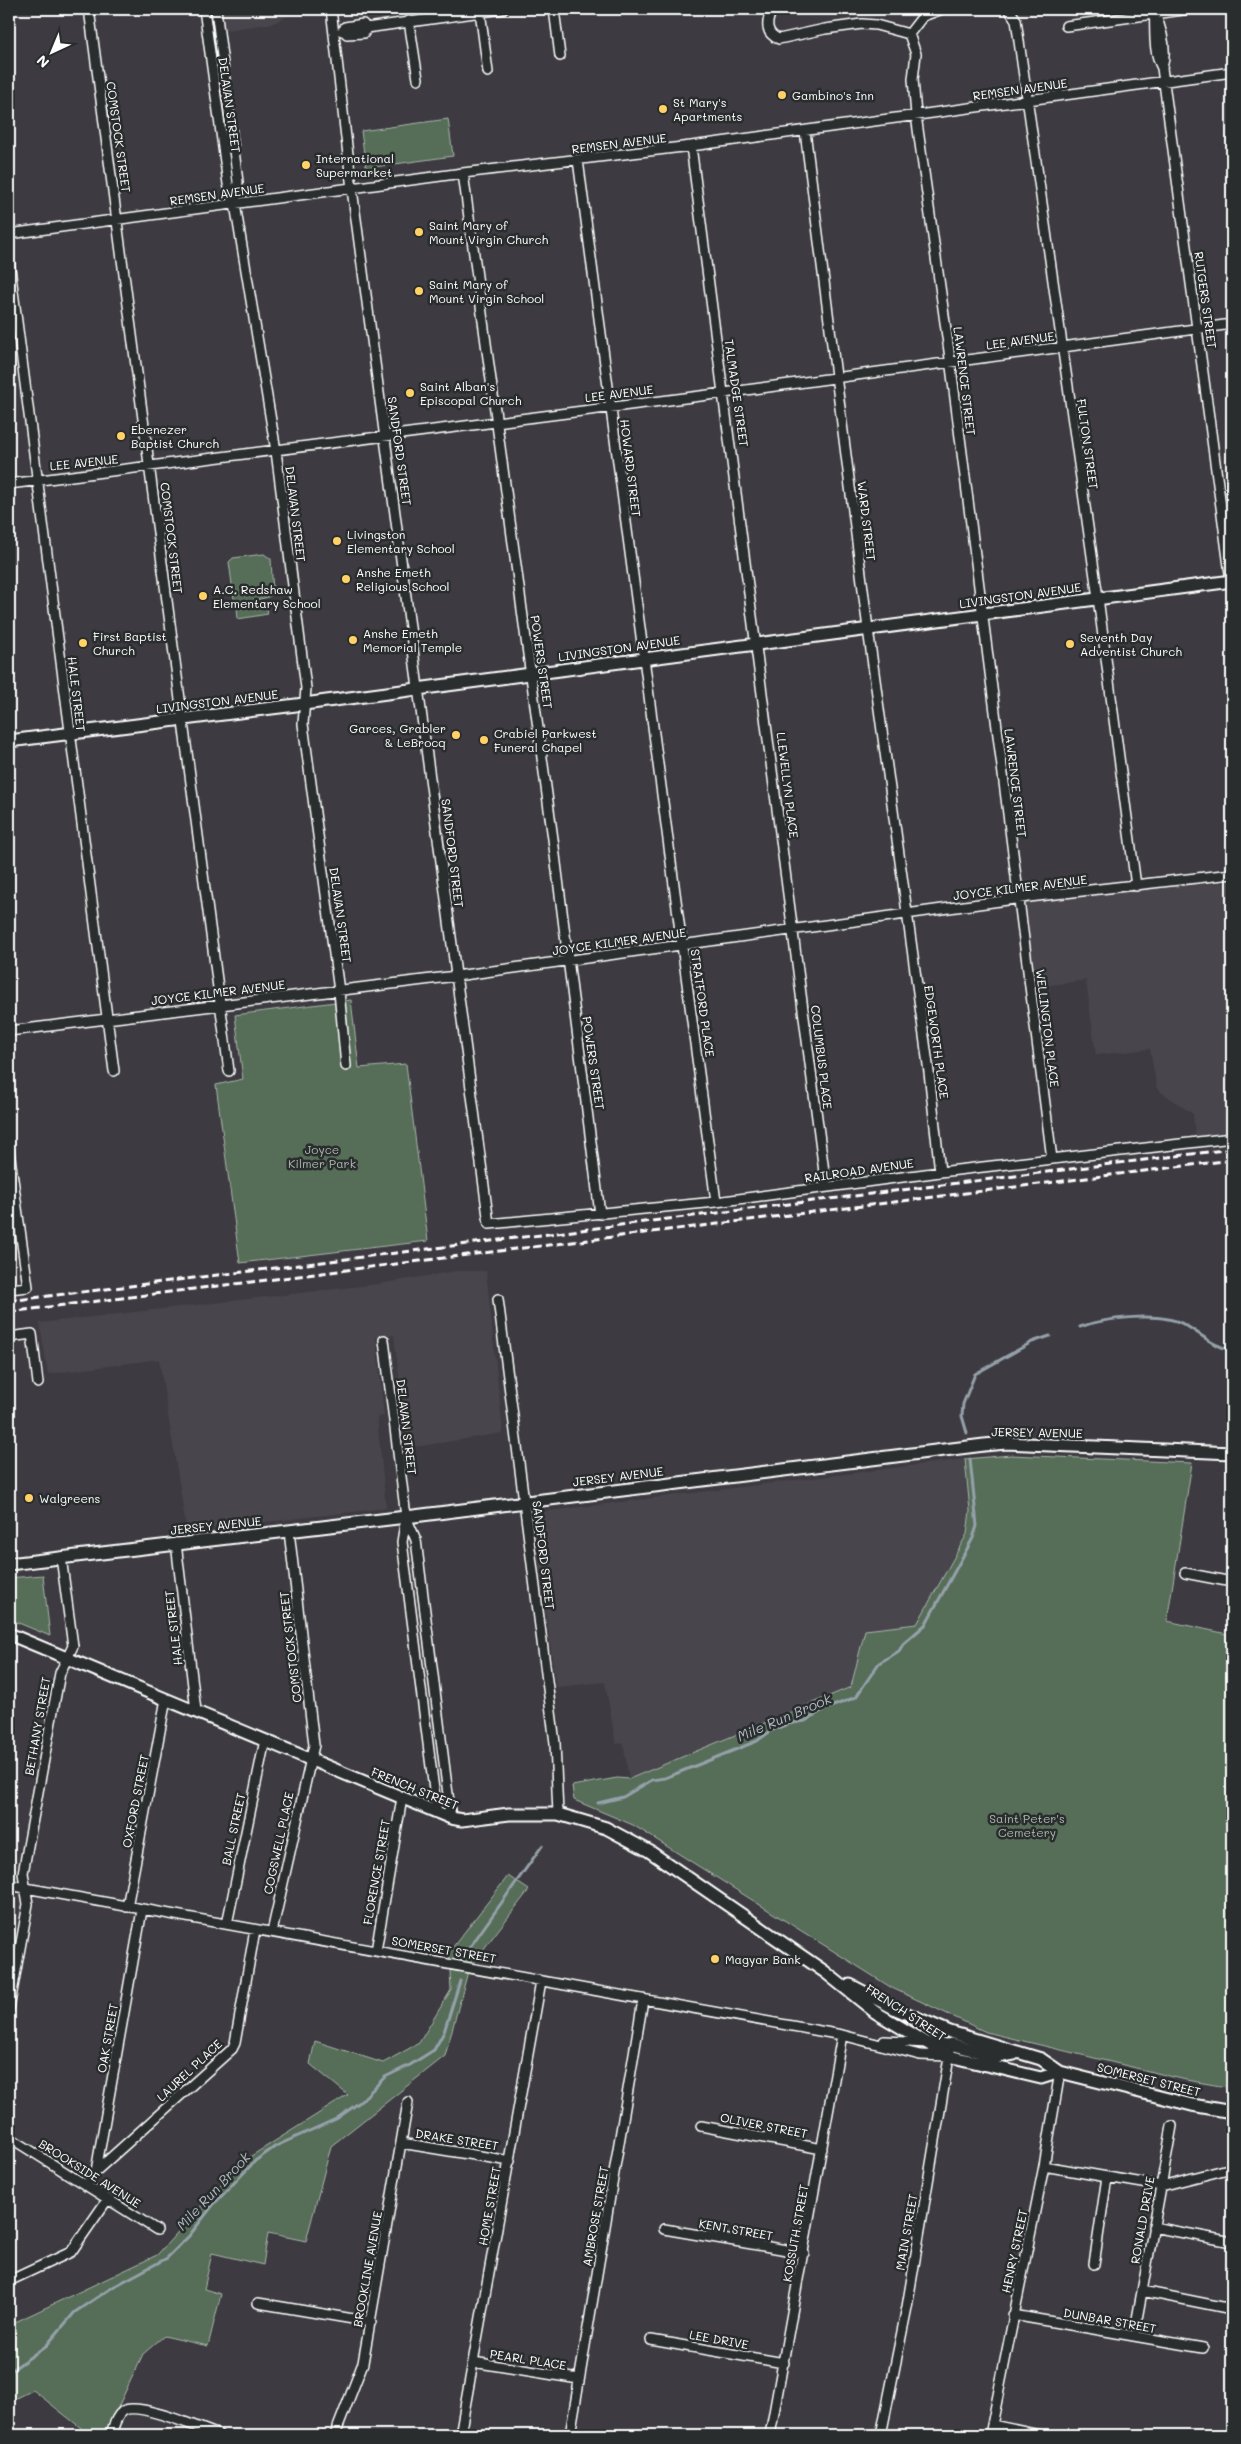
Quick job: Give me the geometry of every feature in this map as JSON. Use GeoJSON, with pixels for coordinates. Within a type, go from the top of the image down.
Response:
{"type":"FeatureCollection","features":[{"type":"Feature","properties":{"kind":"main road","name":"LIVINGSTON AVENUE"},"geometry":{"type":"LineString","coordinates":[[9,741],[419,689],[1232,581]]}},
{"type":"Feature","properties":{"kind":"main road","name":"JERSEY AVENUE"},"geometry":{"type":"LineString","coordinates":[[9,1564],[176,1543],[289,1532],[999,1444],[1232,1454]]}},
{"type":"Feature","properties":{"kind":"main road","name":"FRENCH STREET"},"geometry":{"type":"LineString","coordinates":[[9,1634],[196,1710],[451,1818],[462,1820],[509,1814],[558,1814],[606,1828],[643,1848],[825,1972],[876,2012],[949,2056]]}},
{"type":"Feature","properties":{"kind":"main road","name":"FRENCH STREET"},"geometry":{"type":"LineString","coordinates":[[825,1972],[952,2039]]}},
{"type":"Feature","properties":{"kind":"main road","name":"SOMERSET STREET"},"geometry":{"type":"LineString","coordinates":[[952,2039],[1041,2059],[1060,2072],[1192,2105],[1232,2112]]}},
{"type":"Feature","properties":{"kind":"main road","name":"SOMERSET STREET"},"geometry":{"type":"LineString","coordinates":[[949,2056],[1041,2078],[1060,2072]]}},
{"type":"Feature","properties":{"kind":"street","name":"COMSTOCK STREET"},"geometry":{"type":"LineString","coordinates":[[89,9],[229,1071]]}},
{"type":"Feature","properties":{"kind":"street","name":"DELAVAN STREET"},"geometry":{"type":"LineString","coordinates":[[204,9],[228,184],[235,204],[276,451],[306,688],[303,724],[339,991],[346,1066]]}},
{"type":"Feature","properties":{"kind":"street","name":"DELAVAN STREET"},"geometry":{"type":"LineString","coordinates":[[216,9],[238,182],[235,204]]}},
{"type":"Feature","properties":{"kind":"street","name":"SANDFORD STREET"},"geometry":{"type":"LineString","coordinates":[[331,9],[352,189],[489,1224]]}},
{"type":"Feature","properties":{"kind":"street"},"geometry":{"type":"LineString","coordinates":[[334,33],[344,31],[347,34],[364,33],[366,28],[503,9]]}},
{"type":"Feature","properties":{"kind":"street"},"geometry":{"type":"LineString","coordinates":[[554,9],[560,56]]}},
{"type":"Feature","properties":{"kind":"street"},"geometry":{"type":"LineString","coordinates":[[772,10],[767,28],[773,37],[779,39],[825,29],[862,24],[876,25],[909,34],[922,12],[942,9]]}},
{"type":"Feature","properties":{"kind":"street","name":"FULTON STREET"},"geometry":{"type":"LineString","coordinates":[[1009,9],[1016,20],[1029,100],[1061,347],[1098,598],[1136,886]]}},
{"type":"Feature","properties":{"kind":"street"},"geometry":{"type":"LineString","coordinates":[[1066,26],[1154,11],[1190,9]]}},
{"type":"Feature","properties":{"kind":"street"},"geometry":{"type":"LineString","coordinates":[[480,11],[488,72]]}},
{"type":"Feature","properties":{"kind":"street","name":"RUTGERS STREET"},"geometry":{"type":"LineString","coordinates":[[1154,11],[1160,27],[1165,58],[1162,68],[1232,581]]}},
{"type":"Feature","properties":{"kind":"street"},"geometry":{"type":"LineString","coordinates":[[409,21],[418,79]]}},
{"type":"Feature","properties":{"kind":"street","name":"LAWRENCE STREET"},"geometry":{"type":"LineString","coordinates":[[909,34],[916,54],[913,79],[916,115],[950,363],[1018,900]]}},
{"type":"Feature","properties":{"kind":"street","name":"REMSEN AVENUE"},"geometry":{"type":"LineString","coordinates":[[9,234],[464,173],[805,131],[1232,72]]}},
{"type":"Feature","properties":{"kind":"street","name":"WARD STREET"},"geometry":{"type":"LineString","coordinates":[[805,131],[906,915]]}},
{"type":"Feature","properties":{"kind":"street","name":"TALMADGE STREET"},"geometry":{"type":"LineString","coordinates":[[691,146],[757,644]]}},
{"type":"Feature","properties":{"kind":"street","name":"HOWARD STREET"},"geometry":{"type":"LineString","coordinates":[[578,160],[643,659]]}},
{"type":"Feature","properties":{"kind":"street","name":"POWERS STREET"},"geometry":{"type":"LineString","coordinates":[[464,173],[531,674],[600,1214]]}},
{"type":"Feature","properties":{"kind":"street","name":"HALE STREET"},"geometry":{"type":"LineString","coordinates":[[9,260],[114,1071]]}},
{"type":"Feature","properties":{"kind":"street","name":"LEE AVENUE"},"geometry":{"type":"LineString","coordinates":[[9,484],[150,468],[385,436],[497,423],[611,406],[724,393],[1232,324]]}},
{"type":"Feature","properties":{"kind":"street","name":"LLEWELLYN PLACE"},"geometry":{"type":"LineString","coordinates":[[757,644],[793,930]]}},
{"type":"Feature","properties":{"kind":"street","name":"STRATFORD PLACE"},"geometry":{"type":"LineString","coordinates":[[643,659],[716,1202]]}},
{"type":"Feature","properties":{"kind":"street","name":"JOYCE KILMER AVENUE"},"geometry":{"type":"LineString","coordinates":[[9,1031],[220,1003],[339,991],[456,976],[682,944],[1232,874]]}},
{"type":"Feature","properties":{"kind":"street","name":"WELLINGTON PLACE"},"geometry":{"type":"LineString","coordinates":[[1018,900],[1052,1159]]}},
{"type":"Feature","properties":{"kind":"street","name":"EDGEWORTH PLACE"},"geometry":{"type":"LineString","coordinates":[[906,915],[929,1072],[940,1172]]}},
{"type":"Feature","properties":{"kind":"street","name":"COLUMBUS PLACE"},"geometry":{"type":"LineString","coordinates":[[793,930],[826,1187]]}},
{"type":"Feature","properties":{"kind":"street","name":"RAILROAD AVENUE"},"geometry":{"type":"LineString","coordinates":[[489,1224],[716,1202],[940,1172],[1232,1138]]}},
{"type":"Feature","properties":{"kind":"street"},"geometry":{"type":"LineString","coordinates":[[9,1150],[28,1287],[9,1289]]}},
{"type":"Feature","properties":{"kind":"street","name":"SANDFORD STREET"},"geometry":{"type":"LineString","coordinates":[[498,1300],[555,1744],[558,1814]]}},
{"type":"Feature","properties":{"kind":"street"},"geometry":{"type":"LineString","coordinates":[[9,1337],[32,1334],[38,1383]]}},
{"type":"Feature","properties":{"kind":"street","name":"DELAVAN STREET"},"geometry":{"type":"LineString","coordinates":[[384,1340],[406,1517],[402,1542],[436,1813]]}},
{"type":"Feature","properties":{"kind":"street","name":"DELAVAN STREET"},"geometry":{"type":"LineString","coordinates":[[406,1517],[416,1540],[451,1818]]}},
{"type":"Feature","properties":{"kind":"street","name":"COMSTOCK STREET"},"geometry":{"type":"LineString","coordinates":[[289,1532],[314,1745],[310,1759]]}},
{"type":"Feature","properties":{"kind":"street","name":"HALE STREET"},"geometry":{"type":"LineString","coordinates":[[176,1543],[196,1710]]}},
{"type":"Feature","properties":{"kind":"street","name":"BETHANY STREET"},"geometry":{"type":"LineString","coordinates":[[9,2009],[28,1904],[23,1873],[60,1673],[73,1646],[61,1557]]}},
{"type":"Feature","properties":{"kind":"street"},"geometry":{"type":"LineString","coordinates":[[1185,1573],[1232,1582]]}},
{"type":"Feature","properties":{"kind":"street"},"geometry":{"type":"LineString","coordinates":[[417,1654],[430,1652]]}},
{"type":"Feature","properties":{"kind":"street","name":"OXFORD STREET"},"geometry":{"type":"LineString","coordinates":[[127,1907],[166,1699]]}},
{"type":"Feature","properties":{"kind":"street","name":"BALL STREET"},"geometry":{"type":"LineString","coordinates":[[227,1924],[265,1740]]}},
{"type":"Feature","properties":{"kind":"street","name":"COGSWELL PLACE"},"geometry":{"type":"LineString","coordinates":[[272,1932],[310,1759]]}},
{"type":"Feature","properties":{"kind":"street","name":"FLORENCE STREET"},"geometry":{"type":"LineString","coordinates":[[376,1951],[402,1798]]}},
{"type":"Feature","properties":{"kind":"street","name":"SOMERSET STREET"},"geometry":{"type":"LineString","coordinates":[[9,1885],[842,2035],[873,2041],[920,2055],[949,2056]]}},
{"type":"Feature","properties":{"kind":"street","name":"OAK STREET"},"geometry":{"type":"LineString","coordinates":[[96,2171],[142,1910]]}},
{"type":"Feature","properties":{"kind":"street","name":"LAUREL PLACE"},"geometry":{"type":"LineString","coordinates":[[96,2171],[232,2049],[235,2043],[255,1930]]}},
{"type":"Feature","properties":{"kind":"street","name":"HOME STREET"},"geometry":{"type":"LineString","coordinates":[[460,2435],[541,1981]]}},
{"type":"Feature","properties":{"kind":"street","name":"AMBROSE STREET"},"geometry":{"type":"LineString","coordinates":[[570,2435],[643,2000]]}},
{"type":"Feature","properties":{"kind":"street","name":"KOSSUTH STREET"},"geometry":{"type":"LineString","coordinates":[[770,2435],[842,2035]]}},
{"type":"Feature","properties":{"kind":"street","name":"SOMERSET STREET"},"geometry":{"type":"LineString","coordinates":[[873,2041],[925,2042],[952,2039]]}},
{"type":"Feature","properties":{"kind":"street","name":"MAIN STREET"},"geometry":{"type":"LineString","coordinates":[[881,2435],[907,2307],[952,2039]]}},
{"type":"Feature","properties":{"kind":"street","name":"HENRY STREET"},"geometry":{"type":"LineString","coordinates":[[990,2435],[1044,2166],[1060,2072]]}},
{"type":"Feature","properties":{"kind":"street","name":"BROOKLINE AVENUE"},"geometry":{"type":"LineString","coordinates":[[335,2435],[363,2363],[372,2322],[408,2102]]}},
{"type":"Feature","properties":{"kind":"street","name":"OLIVER STREET"},"geometry":{"type":"LineString","coordinates":[[701,2126],[822,2149]]}},
{"type":"Feature","properties":{"kind":"street","name":"RONALD DRIVE"},"geometry":{"type":"LineString","coordinates":[[1137,2319],[1172,2126]]}},
{"type":"Feature","properties":{"kind":"street","name":"BROOKSIDE AVENUE"},"geometry":{"type":"LineString","coordinates":[[9,2137],[107,2200],[158,2230]]}},
{"type":"Feature","properties":{"kind":"street","name":"DRAKE STREET"},"geometry":{"type":"LineString","coordinates":[[401,2143],[510,2160]]}},
{"type":"Feature","properties":{"kind":"street"},"geometry":{"type":"LineString","coordinates":[[1044,2166],[1161,2186],[1232,2168]]}},
{"type":"Feature","properties":{"kind":"street"},"geometry":{"type":"LineString","coordinates":[[86,2186],[96,2171]]}},
{"type":"Feature","properties":{"kind":"street"},"geometry":{"type":"LineString","coordinates":[[1094,2264],[1107,2177]]}},
{"type":"Feature","properties":{"kind":"street"},"geometry":{"type":"LineString","coordinates":[[9,2281],[71,2252],[107,2200]]}},
{"type":"Feature","properties":{"kind":"street"},"geometry":{"type":"LineString","coordinates":[[1153,2227],[1232,2242]]}},
{"type":"Feature","properties":{"kind":"street","name":"KENT STREET"},"geometry":{"type":"LineString","coordinates":[[664,2229],[804,2253]]}},
{"type":"Feature","properties":{"kind":"street"},"geometry":{"type":"LineString","coordinates":[[1142,2291],[1232,2309]]}},
{"type":"Feature","properties":{"kind":"street"},"geometry":{"type":"LineString","coordinates":[[258,2303],[372,2322]]}},
{"type":"Feature","properties":{"kind":"street","name":"DUNBAR STREET"},"geometry":{"type":"LineString","coordinates":[[1013,2315],[1203,2348]]}},
{"type":"Feature","properties":{"kind":"street","name":"LEE DRIVE"},"geometry":{"type":"LineString","coordinates":[[651,2340],[784,2363]]}},
{"type":"Feature","properties":{"kind":"street","name":"PEARL PLACE"},"geometry":{"type":"LineString","coordinates":[[473,2362],[579,2379]]}},
{"type":"Feature","properties":{"kind":"street"},"geometry":{"type":"LineString","coordinates":[[111,2435],[117,2416],[124,2410],[141,2408],[219,2435]]}},
{"type":"Feature","properties":{"kind":"street"},"geometry":{"type":"LineString","coordinates":[[992,2425],[1040,2435]]}},
{"type":"Feature","properties":{"kind":"shaded area"},"geometry":{"type":"Polygon","coordinates":[[[209,9],[301,9],[274,23],[212,32],[209,9]]]}},
{"type":"Feature","properties":{"kind":"shaded area"},"geometry":{"type":"Polygon","coordinates":[[[1232,882],[1232,1138],[1196,1144],[1193,1114],[1157,1089],[1150,1049],[1096,1055],[1086,980],[1030,988],[1018,900],[1232,882]]]}},
{"type":"Feature","properties":{"kind":"shaded area"},"geometry":{"type":"Polygon","coordinates":[[[457,1271],[486,1271],[503,1433],[408,1448],[394,1335],[376,1337],[384,1416],[377,1417],[386,1508],[187,1531],[159,1359],[48,1374],[40,1323],[379,1284],[457,1271]]]}},
{"type":"Feature","properties":{"kind":"shaded area"},"geometry":{"type":"Polygon","coordinates":[[[965,1459],[970,1511],[967,1534],[917,1624],[865,1631],[851,1687],[629,1779],[623,1743],[616,1744],[605,1682],[556,1687],[533,1513],[965,1459]]]}},
{"type":"Feature","properties":{"kind":"green space"},"geometry":{"type":"Polygon","coordinates":[[[448,119],[453,156],[366,168],[361,131],[448,119]]]}},
{"type":"Feature","properties":{"kind":"green space"},"geometry":{"type":"Polygon","coordinates":[[[264,554],[271,559],[273,594],[254,600],[242,601],[234,599],[229,562],[233,558],[264,554]]]}},
{"type":"Feature","properties":{"kind":"green space"},"geometry":{"type":"Polygon","coordinates":[[[266,604],[268,614],[238,619],[237,608],[266,604]]]}},
{"type":"Feature","properties":{"kind":"green space","name":"Joyce Kilmer Park"},"geometry":{"type":"Polygon","coordinates":[[[351,1000],[359,1068],[406,1064],[428,1241],[240,1263],[216,1085],[243,1079],[235,1015],[351,1000]]]}},
{"type":"Feature","properties":{"kind":"green space","name":"Saint Peter's Cemetery"},"geometry":{"type":"Polygon","coordinates":[[[1011,1455],[1192,1463],[1167,1621],[1232,1635],[1232,2088],[1186,2080],[986,2032],[892,1988],[633,1825],[574,1800],[572,1786],[617,1778],[629,1779],[851,1687],[865,1630],[917,1624],[967,1534],[970,1511],[965,1459],[1011,1455]]]}},
{"type":"Feature","properties":{"kind":"green space"},"geometry":{"type":"Polygon","coordinates":[[[43,1575],[50,1636],[9,1619],[9,1578],[43,1575]]]}},
{"type":"Feature","properties":{"kind":"green space"},"geometry":{"type":"Polygon","coordinates":[[[508,1876],[529,1890],[469,1968],[445,2056],[331,2146],[306,2241],[268,2233],[263,2265],[212,2253],[204,2289],[221,2294],[208,2346],[164,2336],[143,2354],[105,2435],[90,2435],[33,2390],[9,2402],[9,2325],[157,2255],[240,2163],[348,2095],[310,2064],[315,2041],[383,2063],[419,2043],[451,1990],[449,1952],[508,1876]]]}},
{"type":"Feature","properties":{"kind":"waterway","name":"Mile Run Brook"},"geometry":{"type":"LineString","coordinates":[[1080,1327],[1133,1317],[1162,1318],[1185,1325],[1212,1343],[1232,1350]]}},
{"type":"Feature","properties":{"kind":"waterway","name":"Mile Run Brook"},"geometry":{"type":"LineString","coordinates":[[967,1433],[962,1416],[963,1404],[975,1374],[1032,1342],[1050,1336]]}},
{"type":"Feature","properties":{"kind":"waterway","name":"Mile Run Brook"},"geometry":{"type":"LineString","coordinates":[[598,1803],[623,1797],[652,1780],[665,1778],[757,1741],[772,1730],[788,1724],[805,1721],[823,1710],[856,1697],[879,1663],[899,1651],[903,1644],[925,1625],[973,1538],[977,1526],[970,1459]]}},
{"type":"Feature","properties":{"kind":"waterway","name":"Mile Run Brook"},"geometry":{"type":"LineString","coordinates":[[465,1954],[542,1846]]}},
{"type":"Feature","properties":{"kind":"waterway","name":"Mile Run Brook"},"geometry":{"type":"LineString","coordinates":[[9,2372],[46,2346],[75,2312],[113,2287],[167,2258],[189,2236],[213,2205],[255,2161],[276,2146],[336,2119],[360,2102],[385,2077],[410,2065],[434,2050],[444,2032],[460,1981]]}},
{"type":"Feature","properties":{"kind":"railway"},"geometry":{"type":"LineString","coordinates":[[9,1301],[1232,1149]]}},
{"type":"Feature","properties":{"kind":"railway"},"geometry":{"type":"LineString","coordinates":[[9,1312],[1232,1160]]}},
{"type":"Feature","properties":{"kind":"place","name":"Gambino's Inn"},"geometry":{"type":"Point","coordinates":[782,95]}},
{"type":"Feature","properties":{"kind":"place","name":"St Mary's Apartments"},"geometry":{"type":"Point","coordinates":[663,109]}},
{"type":"Feature","properties":{"kind":"place","name":"International Supermarket"},"geometry":{"type":"Point","coordinates":[306,165]}},
{"type":"Feature","properties":{"kind":"place","name":"Saint Mary of Mount Virgin Church"},"geometry":{"type":"Point","coordinates":[419,232]}},
{"type":"Feature","properties":{"kind":"place","name":"Saint Mary of Mount Virgin School"},"geometry":{"type":"Point","coordinates":[419,291]}},
{"type":"Feature","properties":{"kind":"place","name":"Saint Alban's Episcopal Church"},"geometry":{"type":"Point","coordinates":[410,393]}},
{"type":"Feature","properties":{"kind":"place","name":"Ebenezer Baptist Church"},"geometry":{"type":"Point","coordinates":[121,436]}},
{"type":"Feature","properties":{"kind":"place","name":"Livingston Elementary School"},"geometry":{"type":"Point","coordinates":[337,541]}},
{"type":"Feature","properties":{"kind":"place","name":"Anshe Emeth Religious School"},"geometry":{"type":"Point","coordinates":[346,579]}},
{"type":"Feature","properties":{"kind":"place","name":"A.C. Redshaw Elementary School"},"geometry":{"type":"Point","coordinates":[203,596]}},
{"type":"Feature","properties":{"kind":"place","name":"Anshe Emeth Memorial Temple"},"geometry":{"type":"Point","coordinates":[353,640]}},
{"type":"Feature","properties":{"kind":"place","name":"First Baptist Church"},"geometry":{"type":"Point","coordinates":[83,643]}},
{"type":"Feature","properties":{"kind":"place","name":"Seventh Day Adventist Church"},"geometry":{"type":"Point","coordinates":[1070,644]}},
{"type":"Feature","properties":{"kind":"place","name":"Garces, Grabler & LeBrocq"},"geometry":{"type":"Point","coordinates":[456,735]}},
{"type":"Feature","properties":{"kind":"place","name":"Crabiel Parkwest Funeral Chapel"},"geometry":{"type":"Point","coordinates":[484,740]}},
{"type":"Feature","properties":{"kind":"place","name":"Walgreens"},"geometry":{"type":"Point","coordinates":[29,1498]}},
{"type":"Feature","properties":{"kind":"place","name":"Magyar Bank"},"geometry":{"type":"Point","coordinates":[715,1959]}}]}
